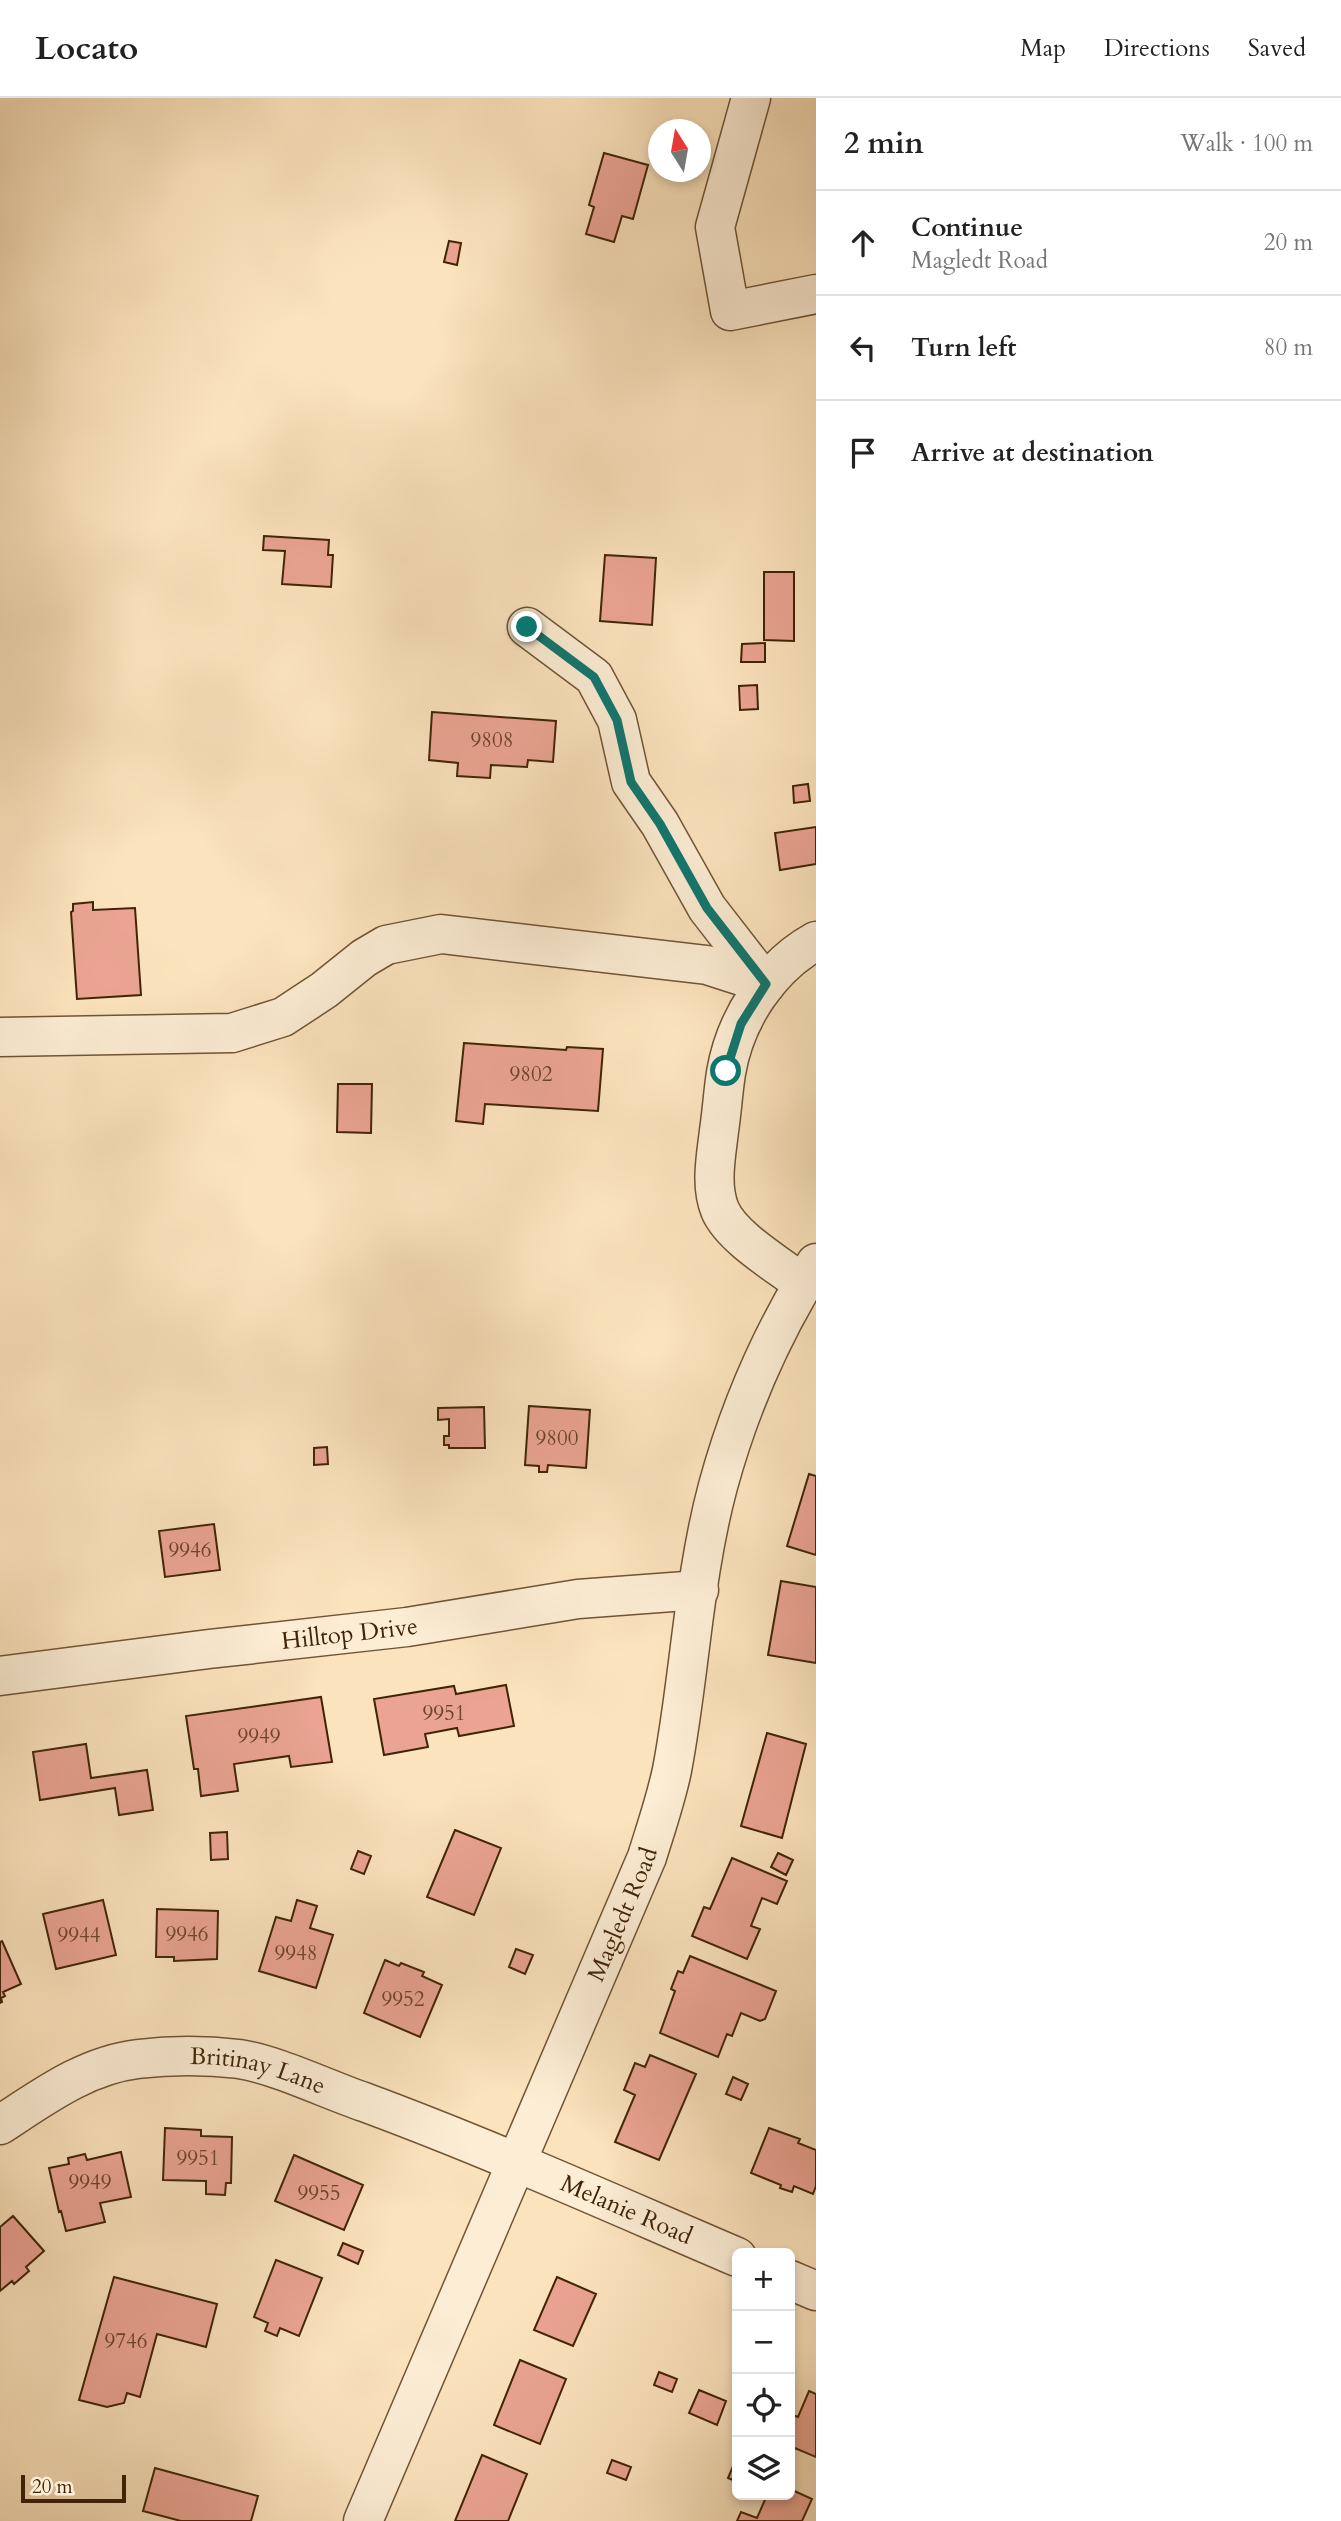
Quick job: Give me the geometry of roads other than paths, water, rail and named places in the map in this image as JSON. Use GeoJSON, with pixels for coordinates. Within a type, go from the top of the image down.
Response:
{"type":"FeatureCollection","features":[{"type":"Feature","properties":{"kind":"street"},"geometry":{"type":"LineString","coordinates":[[751,98],[715,228],[730,311],[816,294]]}},
{"type":"Feature","properties":{"kind":"street"},"geometry":{"type":"LineString","coordinates":[[527,627],[594,677],[617,720],[631,782],[660,824],[707,908],[766,984]]}},
{"type":"Feature","properties":{"kind":"street"},"geometry":{"type":"LineString","coordinates":[[0,1037],[232,1033],[283,1017],[386,945],[441,934],[707,965],[766,984]]}},
{"type":"Feature","properties":{"kind":"street","name":"Magledt Road"},"geometry":{"type":"LineString","coordinates":[[363,2521],[647,1857],[672,1771],[699,1590],[718,1487],[732,1441],[754,1385],[810,1273],[733,1228],[721,1211],[714,1175],[726,1071],[741,1024],[766,984],[779,967],[798,951],[816,941]]}},
{"type":"Feature","properties":{"kind":"street","name":"Hilltop Drive"},"geometry":{"type":"LineString","coordinates":[[0,1676],[407,1627],[578,1600],[699,1590]]}},
{"type":"Feature","properties":{"kind":"street","name":"Britinay Lane"},"geometry":{"type":"LineString","coordinates":[[0,2125],[80,2076],[108,2065],[136,2059],[201,2056],[241,2060],[280,2072],[446,2132],[516,2163]]}},
{"type":"Feature","properties":{"kind":"street","name":"Melanie Road"},"geometry":{"type":"LineString","coordinates":[[516,2163],[732,2255]]}},
{"type":"Feature","properties":{"kind":"street"},"geometry":{"type":"LineString","coordinates":[[795,2282],[816,2291]]}}]}
